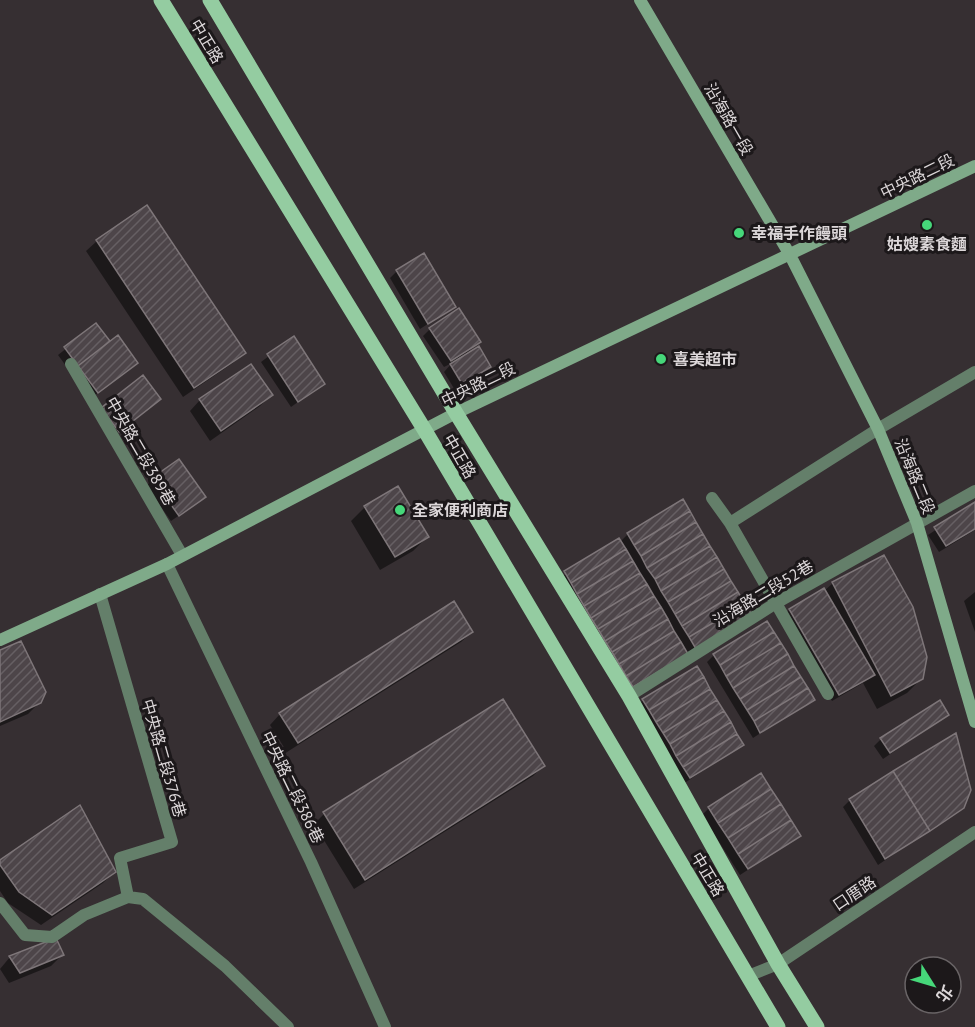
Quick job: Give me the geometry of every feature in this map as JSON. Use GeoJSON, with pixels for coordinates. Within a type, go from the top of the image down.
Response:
{"type":"FeatureCollection","features":[{"type":"Feature","properties":{"kind":"main road","name":"中正路"},"geometry":{"type":"LineString","coordinates":[[161,0],[424,429],[778,1027]]}},
{"type":"Feature","properties":{"kind":"main road","name":"中正路"},"geometry":{"type":"LineString","coordinates":[[210,0],[456,413],[629,696],[778,964],[817,1027]]}},
{"type":"Feature","properties":{"kind":"street","name":"沿海路一段"},"geometry":{"type":"LineString","coordinates":[[640,0],[790,255]]}},
{"type":"Feature","properties":{"kind":"street","name":"中央路二段"},"geometry":{"type":"LineString","coordinates":[[0,640],[167,564],[456,413],[975,166]]}},
{"type":"Feature","properties":{"kind":"street","name":"沿海路二段"},"geometry":{"type":"LineString","coordinates":[[790,255],[878,429],[917,523],[975,722]]}},
{"type":"Feature","properties":{"kind":"street","name":"中央路二段389巷"},"geometry":{"type":"LineString","coordinates":[[70,364],[182,555]]}},
{"type":"Feature","properties":{"kind":"street"},"geometry":{"type":"LineString","coordinates":[[730,523],[878,429],[975,372]]}},
{"type":"Feature","properties":{"kind":"street","name":"沿海路二段52巷"},"geometry":{"type":"LineString","coordinates":[[629,696],[776,603],[975,492]]}},
{"type":"Feature","properties":{"kind":"street"},"geometry":{"type":"LineString","coordinates":[[712,498],[730,523],[828,694]]}},
{"type":"Feature","properties":{"kind":"street","name":"中央路二段386巷"},"geometry":{"type":"LineString","coordinates":[[167,564],[311,862],[384,1027]]}},
{"type":"Feature","properties":{"kind":"street","name":"中央路二段376巷"},"geometry":{"type":"LineString","coordinates":[[100,594],[171,842],[120,858],[128,897]]}},
{"type":"Feature","properties":{"kind":"street","name":"口厝路"},"geometry":{"type":"LineString","coordinates":[[748,976],[778,964],[975,832]]}},
{"type":"Feature","properties":{"kind":"street"},"geometry":{"type":"LineString","coordinates":[[0,903],[25,935],[52,937],[84,915],[128,897],[143,899],[225,966],[288,1027]]}},
{"type":"Feature","properties":{"kind":"building"},"geometry":{"type":"Polygon","coordinates":[[[147,205],[246,353],[194,388],[96,240],[147,205]]]}},
{"type":"Feature","properties":{"kind":"building"},"geometry":{"type":"Polygon","coordinates":[[[424,253],[456,307],[428,324],[396,270],[424,253]]]}},
{"type":"Feature","properties":{"kind":"building"},"geometry":{"type":"Polygon","coordinates":[[[459,308],[481,342],[451,361],[429,328],[459,308]]]}},
{"type":"Feature","properties":{"kind":"building"},"geometry":{"type":"Polygon","coordinates":[[[96,323],[110,341],[78,366],[64,347],[96,323]]]}},
{"type":"Feature","properties":{"kind":"building"},"geometry":{"type":"Polygon","coordinates":[[[118,335],[138,363],[98,393],[78,366],[118,335]]]}},
{"type":"Feature","properties":{"kind":"building"},"geometry":{"type":"Polygon","coordinates":[[[294,336],[325,384],[298,402],[267,354],[294,336]]]}},
{"type":"Feature","properties":{"kind":"building"},"geometry":{"type":"Polygon","coordinates":[[[479,346],[491,367],[462,384],[450,364],[479,346]]]}},
{"type":"Feature","properties":{"kind":"building"},"geometry":{"type":"Polygon","coordinates":[[[251,364],[273,395],[221,431],[199,399],[251,364]]]}},
{"type":"Feature","properties":{"kind":"building"},"geometry":{"type":"Polygon","coordinates":[[[143,375],[161,399],[119,432],[101,408],[143,375]]]}},
{"type":"Feature","properties":{"kind":"building"},"geometry":{"type":"Polygon","coordinates":[[[179,459],[206,497],[179,516],[152,478],[179,459]]]}},
{"type":"Feature","properties":{"kind":"building"},"geometry":{"type":"Polygon","coordinates":[[[398,486],[429,537],[395,557],[364,506],[398,486]]]}},
{"type":"Feature","properties":{"kind":"building"},"geometry":{"type":"Polygon","coordinates":[[[683,499],[690,511],[634,545],[627,533],[683,499]]]}},
{"type":"Feature","properties":{"kind":"building"},"geometry":{"type":"Polygon","coordinates":[[[975,502],[975,529],[946,546],[934,527],[975,502]]]}},
{"type":"Feature","properties":{"kind":"building"},"geometry":{"type":"Polygon","coordinates":[[[690,511],[696,522],[641,556],[634,545],[690,511]]]}},
{"type":"Feature","properties":{"kind":"building"},"geometry":{"type":"Polygon","coordinates":[[[696,522],[703,534],[647,568],[641,556],[696,522]]]}},
{"type":"Feature","properties":{"kind":"building"},"geometry":{"type":"Polygon","coordinates":[[[703,534],[710,546],[655,579],[647,568],[703,534]]]}},
{"type":"Feature","properties":{"kind":"building"},"geometry":{"type":"Polygon","coordinates":[[[619,538],[626,549],[571,583],[564,571],[619,538]]]}},
{"type":"Feature","properties":{"kind":"building"},"geometry":{"type":"Polygon","coordinates":[[[710,546],[717,557],[661,591],[655,579],[710,546]]]}},
{"type":"Feature","properties":{"kind":"building"},"geometry":{"type":"Polygon","coordinates":[[[626,549],[633,561],[577,594],[571,583],[626,549]]]}},
{"type":"Feature","properties":{"kind":"building"},"geometry":{"type":"Polygon","coordinates":[[[884,555],[913,607],[927,657],[923,679],[891,696],[832,582],[884,555]]]}},
{"type":"Feature","properties":{"kind":"building"},"geometry":{"type":"Polygon","coordinates":[[[717,557],[724,569],[668,602],[661,591],[717,557]]]}},
{"type":"Feature","properties":{"kind":"building"},"geometry":{"type":"Polygon","coordinates":[[[633,561],[640,573],[584,606],[577,594],[633,561]]]}},
{"type":"Feature","properties":{"kind":"building"},"geometry":{"type":"Polygon","coordinates":[[[724,569],[731,581],[675,614],[668,602],[724,569]]]}},
{"type":"Feature","properties":{"kind":"building"},"geometry":{"type":"Polygon","coordinates":[[[640,573],[647,584],[591,618],[584,606],[640,573]]]}},
{"type":"Feature","properties":{"kind":"building"},"geometry":{"type":"Polygon","coordinates":[[[731,581],[738,592],[682,626],[675,614],[731,581]]]}},
{"type":"Feature","properties":{"kind":"building"},"geometry":{"type":"Polygon","coordinates":[[[647,584],[654,596],[598,629],[591,618],[647,584]]]}},
{"type":"Feature","properties":{"kind":"building"},"geometry":{"type":"Polygon","coordinates":[[[824,588],[875,675],[839,695],[789,609],[824,588]]]}},
{"type":"Feature","properties":{"kind":"building"},"geometry":{"type":"Polygon","coordinates":[[[738,592],[745,604],[689,637],[682,626],[738,592]]]}},
{"type":"Feature","properties":{"kind":"building"},"geometry":{"type":"Polygon","coordinates":[[[654,596],[661,607],[605,641],[598,629],[654,596]]]}},
{"type":"Feature","properties":{"kind":"building"},"geometry":{"type":"Polygon","coordinates":[[[454,601],[473,632],[298,743],[279,713],[454,601]]]}},
{"type":"Feature","properties":{"kind":"building"},"geometry":{"type":"Polygon","coordinates":[[[745,604],[752,615],[696,649],[689,637],[745,604]]]}},
{"type":"Feature","properties":{"kind":"building"},"geometry":{"type":"Polygon","coordinates":[[[661,607],[668,619],[612,652],[605,641],[661,607]]]}},
{"type":"Feature","properties":{"kind":"building"},"geometry":{"type":"Polygon","coordinates":[[[668,619],[674,631],[619,664],[612,652],[668,619]]]}},
{"type":"Feature","properties":{"kind":"building"},"geometry":{"type":"Polygon","coordinates":[[[767,621],[774,632],[720,665],[713,654],[767,621]]]}},
{"type":"Feature","properties":{"kind":"building"},"geometry":{"type":"Polygon","coordinates":[[[674,631],[681,642],[626,676],[619,664],[674,631]]]}},
{"type":"Feature","properties":{"kind":"building"},"geometry":{"type":"Polygon","coordinates":[[[774,632],[781,643],[726,676],[720,665],[774,632]]]}},
{"type":"Feature","properties":{"kind":"building"},"geometry":{"type":"Polygon","coordinates":[[[21,641],[46,692],[41,703],[0,722],[0,650],[21,641]]]}},
{"type":"Feature","properties":{"kind":"building"},"geometry":{"type":"Polygon","coordinates":[[[681,642],[688,654],[633,687],[626,676],[681,642]]]}},
{"type":"Feature","properties":{"kind":"building"},"geometry":{"type":"Polygon","coordinates":[[[781,643],[788,654],[733,688],[726,676],[781,643]]]}},
{"type":"Feature","properties":{"kind":"building"},"geometry":{"type":"Polygon","coordinates":[[[788,654],[794,666],[740,699],[733,688],[788,654]]]}},
{"type":"Feature","properties":{"kind":"building"},"geometry":{"type":"Polygon","coordinates":[[[697,666],[704,677],[649,710],[642,699],[697,666]]]}},
{"type":"Feature","properties":{"kind":"building"},"geometry":{"type":"Polygon","coordinates":[[[794,666],[801,677],[747,710],[740,699],[794,666]]]}},
{"type":"Feature","properties":{"kind":"building"},"geometry":{"type":"Polygon","coordinates":[[[704,677],[710,689],[656,722],[649,710],[704,677]]]}},
{"type":"Feature","properties":{"kind":"building"},"geometry":{"type":"Polygon","coordinates":[[[801,677],[808,688],[754,721],[747,710],[801,677]]]}},
{"type":"Feature","properties":{"kind":"building"},"geometry":{"type":"Polygon","coordinates":[[[808,688],[815,700],[760,733],[754,721],[808,688]]]}},
{"type":"Feature","properties":{"kind":"building"},"geometry":{"type":"Polygon","coordinates":[[[710,689],[717,700],[663,733],[656,722],[710,689]]]}},
{"type":"Feature","properties":{"kind":"building"},"geometry":{"type":"Polygon","coordinates":[[[503,699],[545,766],[365,880],[323,812],[503,699]]]}},
{"type":"Feature","properties":{"kind":"building"},"geometry":{"type":"Polygon","coordinates":[[[717,700],[724,711],[670,744],[663,733],[717,700]]]}},
{"type":"Feature","properties":{"kind":"building"},"geometry":{"type":"Polygon","coordinates":[[[940,700],[949,715],[890,753],[880,738],[940,700]]]}},
{"type":"Feature","properties":{"kind":"building"},"geometry":{"type":"Polygon","coordinates":[[[724,711],[731,722],[676,756],[670,744],[724,711]]]}},
{"type":"Feature","properties":{"kind":"building"},"geometry":{"type":"Polygon","coordinates":[[[731,722],[737,734],[683,767],[676,756],[731,722]]]}},
{"type":"Feature","properties":{"kind":"building"},"geometry":{"type":"Polygon","coordinates":[[[956,733],[971,790],[964,808],[930,831],[893,771],[956,733]]]}},
{"type":"Feature","properties":{"kind":"building"},"geometry":{"type":"Polygon","coordinates":[[[737,734],[744,745],[690,778],[683,767],[737,734]]]}},
{"type":"Feature","properties":{"kind":"building"},"geometry":{"type":"Polygon","coordinates":[[[893,771],[930,831],[885,859],[849,799],[893,771]]]}},
{"type":"Feature","properties":{"kind":"building"},"geometry":{"type":"Polygon","coordinates":[[[761,773],[771,789],[718,823],[708,807],[761,773]]]}},
{"type":"Feature","properties":{"kind":"building"},"geometry":{"type":"Polygon","coordinates":[[[771,789],[781,804],[728,838],[718,823],[771,789]]]}},
{"type":"Feature","properties":{"kind":"building"},"geometry":{"type":"Polygon","coordinates":[[[781,804],[791,820],[738,854],[728,838],[781,804]]]}},
{"type":"Feature","properties":{"kind":"building"},"geometry":{"type":"Polygon","coordinates":[[[80,805],[116,872],[52,915],[19,892],[0,865],[0,860],[80,805]]]}},
{"type":"Feature","properties":{"kind":"building"},"geometry":{"type":"Polygon","coordinates":[[[791,820],[801,836],[748,869],[738,854],[791,820]]]}},
{"type":"Feature","properties":{"kind":"building"},"geometry":{"type":"Polygon","coordinates":[[[56,938],[64,955],[20,973],[9,956],[56,938]]]}},
{"type":"Feature","properties":{"kind":"place","name":"姑嫂素食麵"},"geometry":{"type":"Point","coordinates":[927,225]}},
{"type":"Feature","properties":{"kind":"place","name":"幸福手作饅頭"},"geometry":{"type":"Point","coordinates":[739,233]}},
{"type":"Feature","properties":{"kind":"place","name":"喜美超市"},"geometry":{"type":"Point","coordinates":[661,359]}},
{"type":"Feature","properties":{"kind":"place","name":"全家便利商店"},"geometry":{"type":"Point","coordinates":[400,510]}}]}
